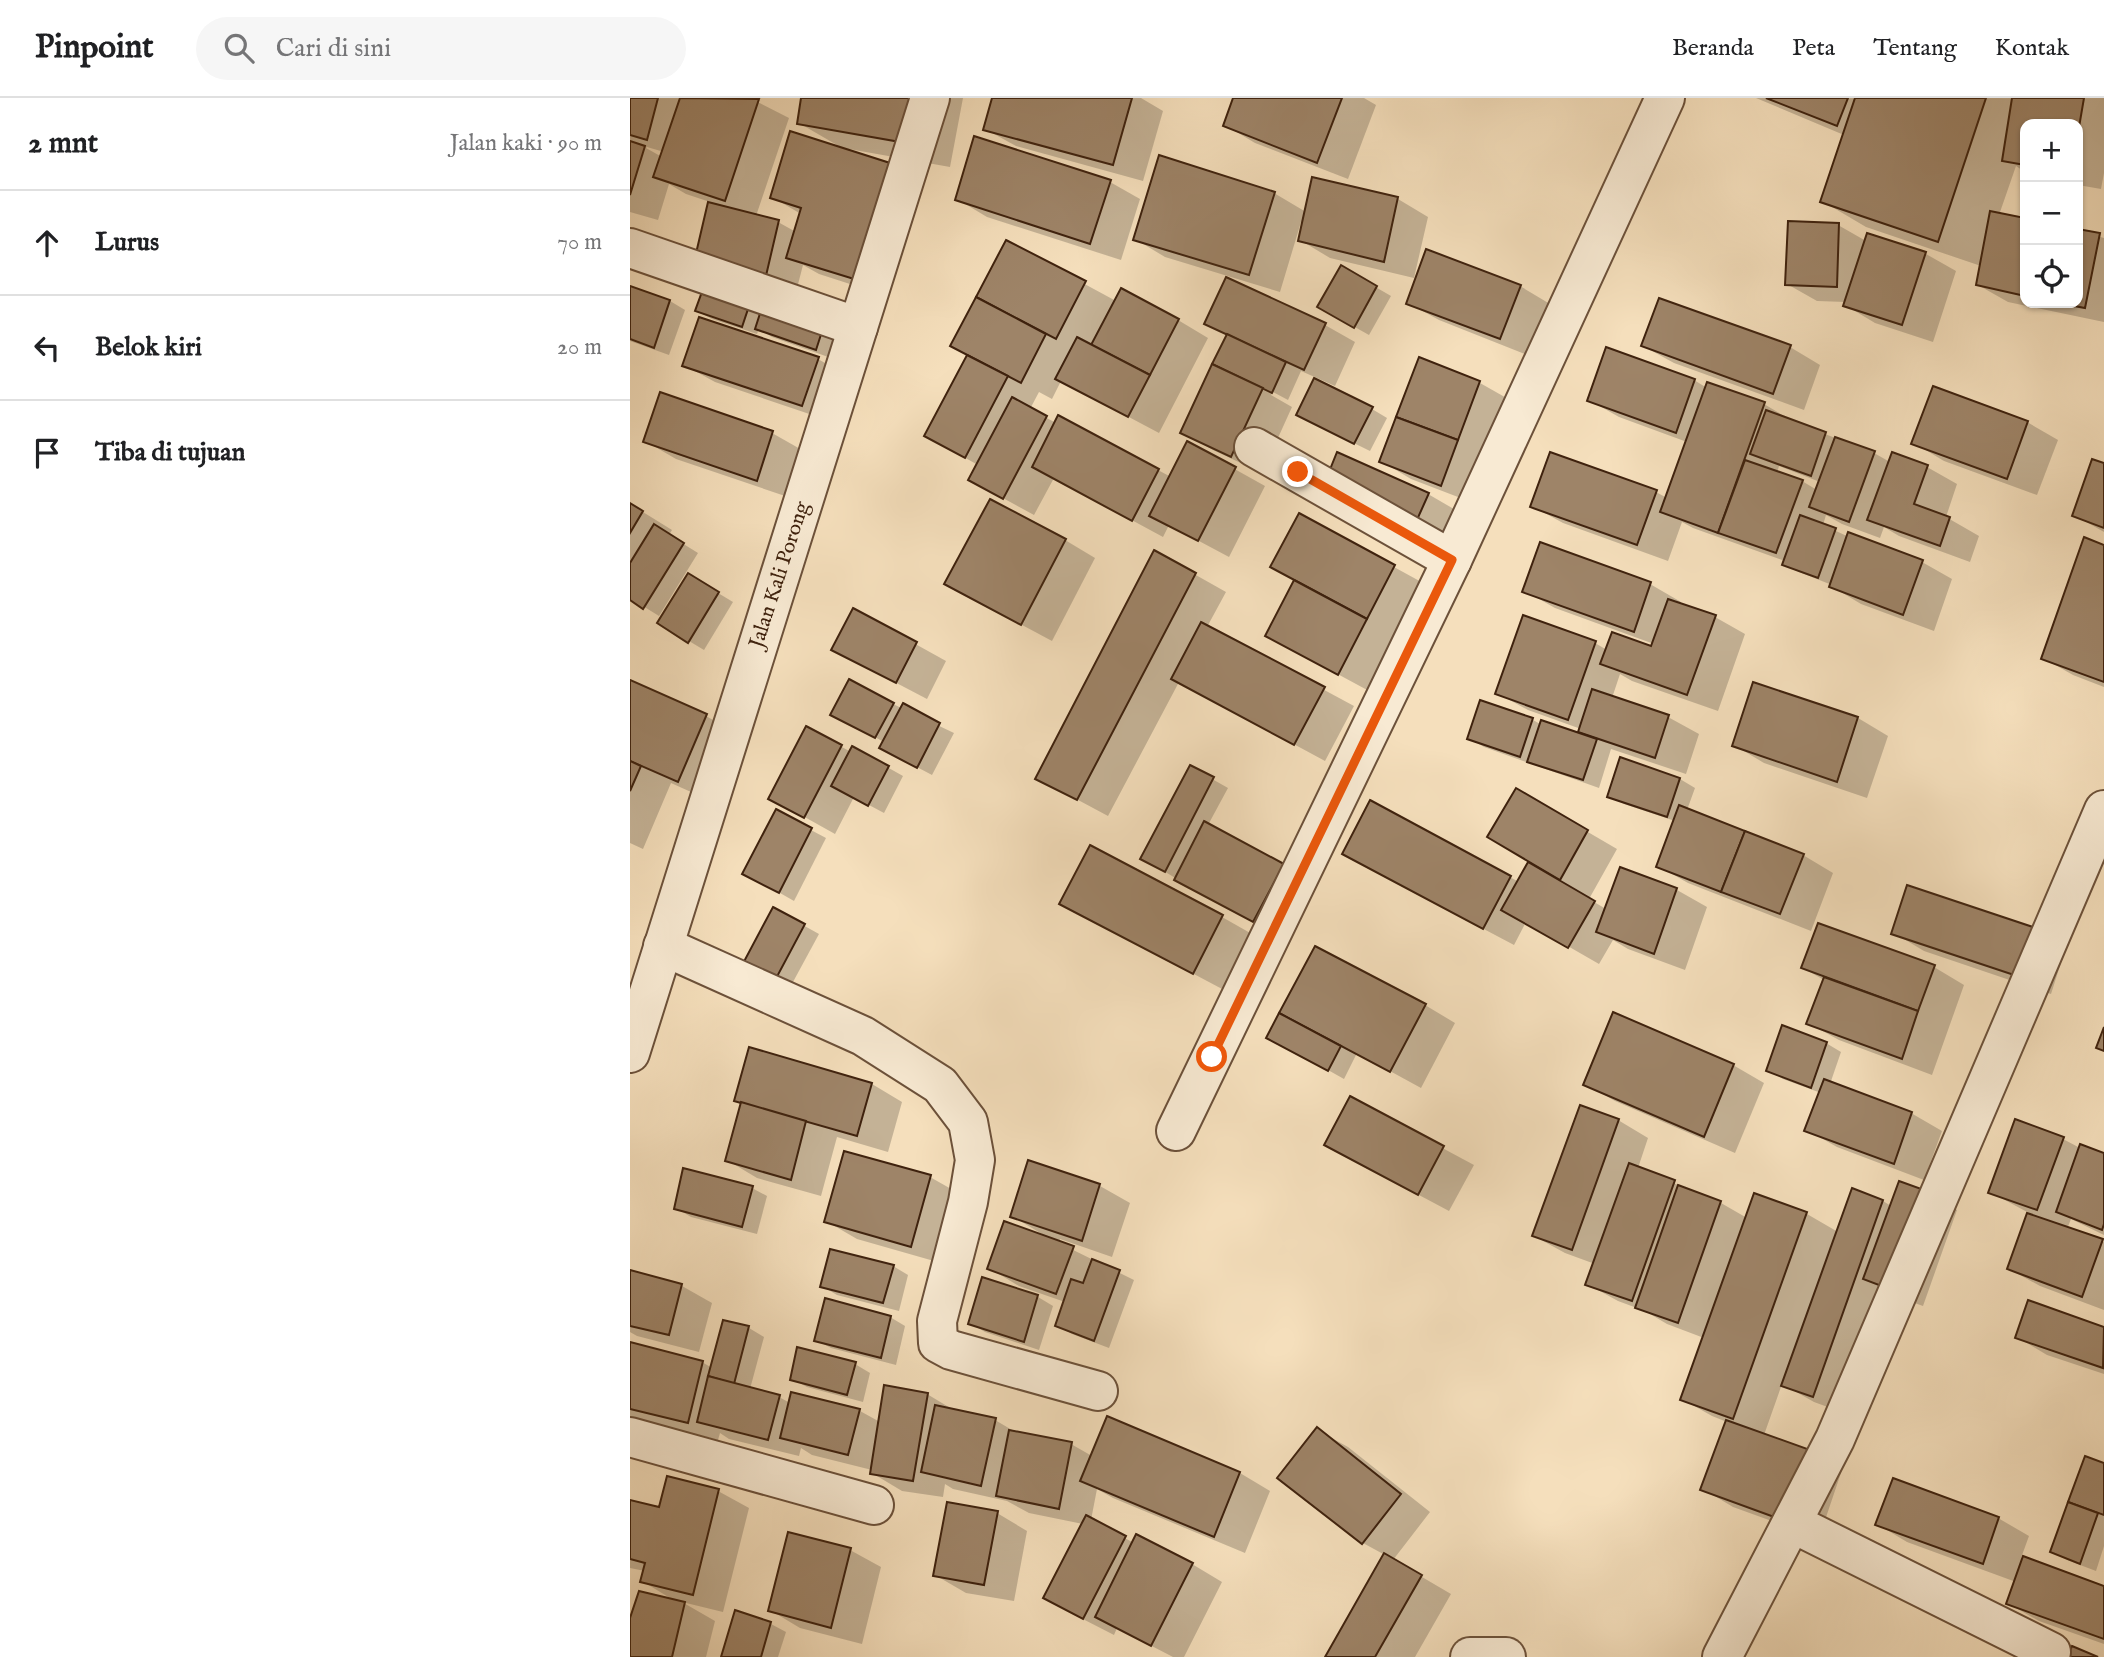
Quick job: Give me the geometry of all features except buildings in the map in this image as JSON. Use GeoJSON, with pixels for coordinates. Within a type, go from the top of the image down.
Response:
{"type":"FeatureCollection","features":[{"type":"Feature","properties":{"kind":"street","name":"Jalan Kali Porong"},"geometry":{"type":"LineString","coordinates":[[630,1053],[930,98]]}},
{"type":"Feature","properties":{"kind":"street"},"geometry":{"type":"LineString","coordinates":[[1176,1131],[1452,560],[1665,98]]}},
{"type":"Feature","properties":{"kind":"street"},"geometry":{"type":"LineString","coordinates":[[630,248],[858,327]]}},
{"type":"Feature","properties":{"kind":"street"},"geometry":{"type":"LineString","coordinates":[[1254,447],[1452,560]]}},
{"type":"Feature","properties":{"kind":"street"},"geometry":{"type":"LineString","coordinates":[[1722,1657],[1841,1426],[2104,810]]}},
{"type":"Feature","properties":{"kind":"street"},"geometry":{"type":"LineString","coordinates":[[663,946],[863,1036],[940,1085],[968,1122],[975,1160],[968,1202],[937,1321],[938,1343],[951,1350],[1097,1391]]}},
{"type":"Feature","properties":{"kind":"street"},"geometry":{"type":"LineString","coordinates":[[630,1437],[874,1505]]}},
{"type":"Feature","properties":{"kind":"street"},"geometry":{"type":"LineString","coordinates":[[1792,1523],[2050,1652]]}},
{"type":"Feature","properties":{"kind":"street"},"geometry":{"type":"LineString","coordinates":[[1470,1657],[1506,1657]]}},
{"type":"Feature","properties":{"kind":"route"},"geometry":{"type":"LineString","coordinates":[[1212,1057],[1452,560],[1298,472]]}}]}
